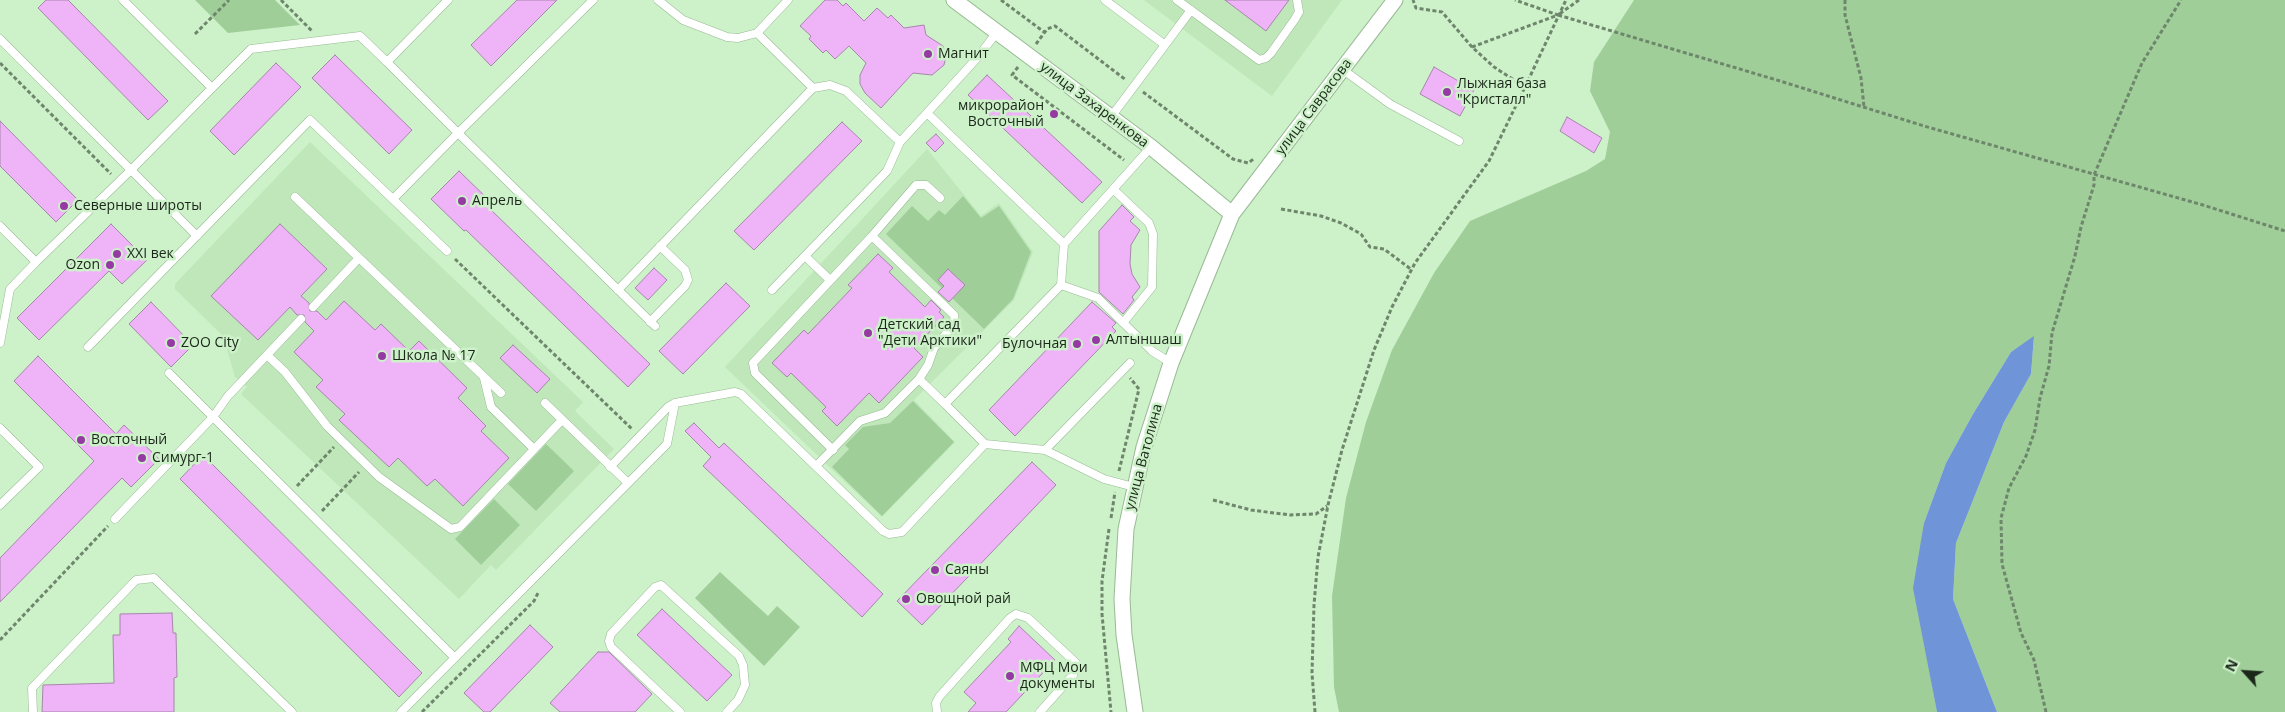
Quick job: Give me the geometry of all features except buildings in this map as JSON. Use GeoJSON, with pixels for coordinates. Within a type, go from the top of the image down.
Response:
{"type":"FeatureCollection","features":[{"type":"Feature","properties":{"kind":"street","name":"улица Захаренкова"},"geometry":{"type":"LineString","coordinates":[[954,0],[1151,147],[1232,214]]}},
{"type":"Feature","properties":{"kind":"street","name":"улица Саврасова"},"geometry":{"type":"LineString","coordinates":[[1232,214],[1395,0]]}},
{"type":"Feature","properties":{"kind":"street","name":"улица Ватолина"},"geometry":{"type":"LineString","coordinates":[[1135,712],[1124,635],[1122,599],[1126,529],[1134,487],[1171,362],[1232,214]]}},
{"type":"Feature","properties":{"kind":"lane"},"geometry":{"type":"LineString","coordinates":[[123,0],[212,88]]}},
{"type":"Feature","properties":{"kind":"lane"},"geometry":{"type":"LineString","coordinates":[[387,62],[448,0]]}},
{"type":"Feature","properties":{"kind":"lane"},"geometry":{"type":"LineString","coordinates":[[393,199],[593,0]]}},
{"type":"Feature","properties":{"kind":"lane"},"geometry":{"type":"LineString","coordinates":[[658,0],[683,20],[727,37],[738,38],[757,33],[788,0]]}},
{"type":"Feature","properties":{"kind":"lane"},"geometry":{"type":"LineString","coordinates":[[1105,0],[1165,45]]}},
{"type":"Feature","properties":{"kind":"lane"},"geometry":{"type":"LineString","coordinates":[[1177,0],[1259,60],[1271,54],[1296,19],[1299,12],[1297,0]]}},
{"type":"Feature","properties":{"kind":"lane"},"geometry":{"type":"LineString","coordinates":[[1111,118],[1191,10]]}},
{"type":"Feature","properties":{"kind":"lane"},"geometry":{"type":"LineString","coordinates":[[772,290],[887,171],[900,142],[997,32]]}},
{"type":"Feature","properties":{"kind":"lane"},"geometry":{"type":"LineString","coordinates":[[757,33],[813,88]]}},
{"type":"Feature","properties":{"kind":"lane"},"geometry":{"type":"LineString","coordinates":[[0,343],[10,288],[251,49],[320,39],[360,36],[653,324],[688,280],[686,270],[660,246]]}},
{"type":"Feature","properties":{"kind":"lane"},"geometry":{"type":"LineString","coordinates":[[0,39],[197,236]]}},
{"type":"Feature","properties":{"kind":"lane"},"geometry":{"type":"LineString","coordinates":[[1342,69],[1390,104],[1459,141]]}},
{"type":"Feature","properties":{"kind":"lane"},"geometry":{"type":"LineString","coordinates":[[618,290],[813,88],[830,85],[846,91],[900,142]]}},
{"type":"Feature","properties":{"kind":"lane"},"geometry":{"type":"LineString","coordinates":[[927,113],[1064,244]]}},
{"type":"Feature","properties":{"kind":"lane"},"geometry":{"type":"LineString","coordinates":[[88,348],[310,120],[447,251]]}},
{"type":"Feature","properties":{"kind":"lane"},"geometry":{"type":"LineString","coordinates":[[945,404],[1061,285],[1064,244],[1151,147]]}},
{"type":"Feature","properties":{"kind":"lane"},"geometry":{"type":"LineString","coordinates":[[833,450],[754,373],[752,367],[755,358],[872,236],[916,185],[926,185],[940,198]]}},
{"type":"Feature","properties":{"kind":"lane"},"geometry":{"type":"LineString","coordinates":[[1113,190],[1149,223],[1153,234],[1152,287],[1123,323]]}},
{"type":"Feature","properties":{"kind":"lane"},"geometry":{"type":"LineString","coordinates":[[295,197],[501,393]]}},
{"type":"Feature","properties":{"kind":"lane"},"geometry":{"type":"LineString","coordinates":[[0,226],[36,262]]}},
{"type":"Feature","properties":{"kind":"lane"},"geometry":{"type":"LineString","coordinates":[[816,466],[860,421],[885,413],[919,379],[928,365],[934,348],[953,328],[956,319],[872,236]]}},
{"type":"Feature","properties":{"kind":"lane"},"geometry":{"type":"LineString","coordinates":[[805,256],[830,280]]}},
{"type":"Feature","properties":{"kind":"lane"},"geometry":{"type":"LineString","coordinates":[[313,307],[359,258]]}},
{"type":"Feature","properties":{"kind":"lane"},"geometry":{"type":"LineString","coordinates":[[1061,285],[1098,298],[1152,351],[1171,362]]}},
{"type":"Feature","properties":{"kind":"lane"},"geometry":{"type":"LineString","coordinates":[[115,519],[214,417],[228,396],[301,319]]}},
{"type":"Feature","properties":{"kind":"lane"},"geometry":{"type":"LineString","coordinates":[[267,355],[285,372],[327,426],[366,464],[385,481],[446,527],[456,529],[562,420]]}},
{"type":"Feature","properties":{"kind":"lane"},"geometry":{"type":"LineString","coordinates":[[1045,450],[1130,363]]}},
{"type":"Feature","properties":{"kind":"lane"},"geometry":{"type":"LineString","coordinates":[[169,373],[454,658]]}},
{"type":"Feature","properties":{"kind":"lane"},"geometry":{"type":"LineString","coordinates":[[484,377],[491,407],[534,450]]}},
{"type":"Feature","properties":{"kind":"lane"},"geometry":{"type":"LineString","coordinates":[[919,379],[985,444],[1045,450],[1104,479],[1134,487]]}},
{"type":"Feature","properties":{"kind":"lane"},"geometry":{"type":"LineString","coordinates":[[610,467],[675,403],[735,392],[741,394],[883,531],[896,534],[902,532],[985,444]]}},
{"type":"Feature","properties":{"kind":"lane"},"geometry":{"type":"LineString","coordinates":[[545,403],[628,483]]}},
{"type":"Feature","properties":{"kind":"lane"},"geometry":{"type":"LineString","coordinates":[[401,712],[667,444],[675,403]]}},
{"type":"Feature","properties":{"kind":"lane"},"geometry":{"type":"LineString","coordinates":[[0,428],[39,466],[0,505]]}},
{"type":"Feature","properties":{"kind":"lane"},"geometry":{"type":"LineString","coordinates":[[32,712],[32,688],[136,580],[154,578],[292,712]]}},
{"type":"Feature","properties":{"kind":"lane"},"geometry":{"type":"LineString","coordinates":[[680,712],[611,647],[609,641],[611,634],[655,587],[661,585],[739,656],[743,665],[745,685],[738,700],[727,712]]}},
{"type":"Feature","properties":{"kind":"lane"},"geometry":{"type":"LineString","coordinates":[[937,712],[936,703],[939,697],[1010,618],[1016,614],[1028,618],[1076,663],[1073,675],[1040,712]]}},
{"type":"Feature","properties":{"kind":"path"},"geometry":{"type":"LineString","coordinates":[[195,34],[229,0]]}},
{"type":"Feature","properties":{"kind":"path"},"geometry":{"type":"LineString","coordinates":[[281,0],[320,39]]}},
{"type":"Feature","properties":{"kind":"path"},"geometry":{"type":"LineString","coordinates":[[1001,0],[1044,32]]}},
{"type":"Feature","properties":{"kind":"path"},"geometry":{"type":"LineString","coordinates":[[1413,0],[1416,8],[1442,12],[1472,47],[1494,67],[1525,87]]}},
{"type":"Feature","properties":{"kind":"path"},"geometry":{"type":"LineString","coordinates":[[1515,0],[1558,16],[2094,175],[2203,205],[2285,231]]}},
{"type":"Feature","properties":{"kind":"path"},"geometry":{"type":"LineString","coordinates":[[1315,712],[1312,673],[1314,605],[1318,557],[1328,506],[1374,350],[1412,270],[1489,161],[1566,0]]}},
{"type":"Feature","properties":{"kind":"path"},"geometry":{"type":"LineString","coordinates":[[1472,47],[1558,16],[1579,0]]}},
{"type":"Feature","properties":{"kind":"path"},"geometry":{"type":"LineString","coordinates":[[1845,0],[1845,15],[1861,78],[1864,107]]}},
{"type":"Feature","properties":{"kind":"path"},"geometry":{"type":"LineString","coordinates":[[2046,712],[2034,660],[2021,633],[2002,564],[2002,518],[2009,488],[2026,456],[2036,430],[2040,398],[2049,366],[2052,333],[2076,256],[2081,227],[2094,185],[2094,175],[2142,63],[2181,0]]}},
{"type":"Feature","properties":{"kind":"path"},"geometry":{"type":"LineString","coordinates":[[1133,167],[1012,75],[1044,32],[1051,26],[1055,26],[1233,160],[1248,163],[1258,154]]}},
{"type":"Feature","properties":{"kind":"path"},"geometry":{"type":"LineString","coordinates":[[0,63],[118,182]]}},
{"type":"Feature","properties":{"kind":"path"},"geometry":{"type":"LineString","coordinates":[[1281,209],[1321,216],[1341,223],[1361,234],[1370,247],[1384,248],[1412,270]]}},
{"type":"Feature","properties":{"kind":"path"},"geometry":{"type":"LineString","coordinates":[[447,251],[640,436]]}},
{"type":"Feature","properties":{"kind":"path"},"geometry":{"type":"LineString","coordinates":[[289,493],[340,439]]}},
{"type":"Feature","properties":{"kind":"path"},"geometry":{"type":"LineString","coordinates":[[315,519],[366,464]]}},
{"type":"Feature","properties":{"kind":"path"},"geometry":{"type":"LineString","coordinates":[[1214,500],[1251,510],[1290,515],[1316,514],[1328,506]]}},
{"type":"Feature","properties":{"kind":"path"},"geometry":{"type":"LineString","coordinates":[[0,640],[115,519]]}},
{"type":"Feature","properties":{"kind":"shaded area"},"geometry":{"type":"Polygon","coordinates":[[[195,0],[275,0],[300,25],[228,33],[195,0]]]}},
{"type":"Feature","properties":{"kind":"shaded area"},"geometry":{"type":"Polygon","coordinates":[[[1144,0],[1342,0],[1272,96],[1144,0]]]}},
{"type":"Feature","properties":{"kind":"shaded area"},"geometry":{"type":"Polygon","coordinates":[[[1634,0],[2285,0],[2285,712],[1997,712],[1953,599],[1956,543],[2004,422],[2031,374],[2034,337],[2011,352],[1973,414],[1946,463],[1924,523],[1926,652],[1937,712],[1339,712],[1334,687],[1332,596],[1346,498],[1366,422],[1392,350],[1434,273],[1470,221],[1586,171],[1605,159],[1610,132],[1590,91],[1594,62],[1634,0]]]}},
{"type":"Feature","properties":{"kind":"shaded area","name":"Школа № 17"},"geometry":{"type":"Polygon","coordinates":[[[310,142],[583,402],[575,411],[614,449],[496,570],[491,565],[459,599],[241,394],[247,387],[235,377],[223,336],[175,289],[175,284],[310,142]]]}},
{"type":"Feature","properties":{"kind":"shaded area","name":"Детский сад \"Дети Арктики\""},"geometry":{"type":"Polygon","coordinates":[[[927,149],[981,216],[999,203],[1033,252],[1014,300],[914,400],[955,442],[882,517],[725,367],[927,149]]]}},
{"type":"Feature","properties":{"kind":"shaded area"},"geometry":{"type":"Polygon","coordinates":[[[963,196],[981,218],[999,206],[1031,252],[1013,299],[984,329],[886,234],[912,206],[928,221],[939,210],[945,215],[963,196]]]}},
{"type":"Feature","properties":{"kind":"shaded area"},"geometry":{"type":"Polygon","coordinates":[[[913,401],[954,442],[882,516],[832,467],[849,449],[845,445],[863,427],[890,423],[913,401]]]}},
{"type":"Feature","properties":{"kind":"shaded area"},"geometry":{"type":"Polygon","coordinates":[[[546,444],[574,471],[536,511],[508,484],[546,444]]]}},
{"type":"Feature","properties":{"kind":"shaded area"},"geometry":{"type":"Polygon","coordinates":[[[494,499],[520,525],[481,565],[455,539],[494,499]]]}},
{"type":"Feature","properties":{"kind":"shaded area"},"geometry":{"type":"Polygon","coordinates":[[[720,572],[768,616],[777,606],[800,627],[764,666],[695,598],[720,572]]]}},
{"type":"Feature","properties":{"kind":"water"},"geometry":{"type":"Polygon","coordinates":[[[2034,336],[2031,374],[2004,422],[1956,543],[1953,599],[1997,712],[1937,712],[1913,588],[1924,523],[1946,463],[1973,414],[2011,352],[2034,336]]]}},
{"type":"Feature","properties":{"kind":"place","name":"Магнит"},"geometry":{"type":"Point","coordinates":[928,54]}},
{"type":"Feature","properties":{"kind":"place","name":"Лыжная база \"Кристалл\""},"geometry":{"type":"Point","coordinates":[1447,92]}},
{"type":"Feature","properties":{"kind":"place","name":"микрорайон Восточный"},"geometry":{"type":"Point","coordinates":[1054,114]}},
{"type":"Feature","properties":{"kind":"place","name":"Апрель"},"geometry":{"type":"Point","coordinates":[462,201]}},
{"type":"Feature","properties":{"kind":"place","name":"Северные широты"},"geometry":{"type":"Point","coordinates":[64,206]}},
{"type":"Feature","properties":{"kind":"place","name":"XXI век"},"geometry":{"type":"Point","coordinates":[117,254]}},
{"type":"Feature","properties":{"kind":"place","name":"Ozon"},"geometry":{"type":"Point","coordinates":[110,265]}},
{"type":"Feature","properties":{"kind":"place","name":"Детский сад \"Дети Арктики\""},"geometry":{"type":"Point","coordinates":[868,333]}},
{"type":"Feature","properties":{"kind":"place","name":"Алтыншаш"},"geometry":{"type":"Point","coordinates":[1096,340]}},
{"type":"Feature","properties":{"kind":"place","name":"ZOO City"},"geometry":{"type":"Point","coordinates":[171,343]}},
{"type":"Feature","properties":{"kind":"place","name":"Булочная"},"geometry":{"type":"Point","coordinates":[1077,344]}},
{"type":"Feature","properties":{"kind":"place","name":"Школа № 17"},"geometry":{"type":"Point","coordinates":[382,356]}},
{"type":"Feature","properties":{"kind":"place","name":"Восточный"},"geometry":{"type":"Point","coordinates":[81,440]}},
{"type":"Feature","properties":{"kind":"place","name":"Симург-1"},"geometry":{"type":"Point","coordinates":[142,458]}},
{"type":"Feature","properties":{"kind":"place","name":"Саяны"},"geometry":{"type":"Point","coordinates":[935,570]}},
{"type":"Feature","properties":{"kind":"place","name":"Овощной рай"},"geometry":{"type":"Point","coordinates":[906,599]}},
{"type":"Feature","properties":{"kind":"place","name":"МФЦ Мои документы"},"geometry":{"type":"Point","coordinates":[1010,676]}}]}
